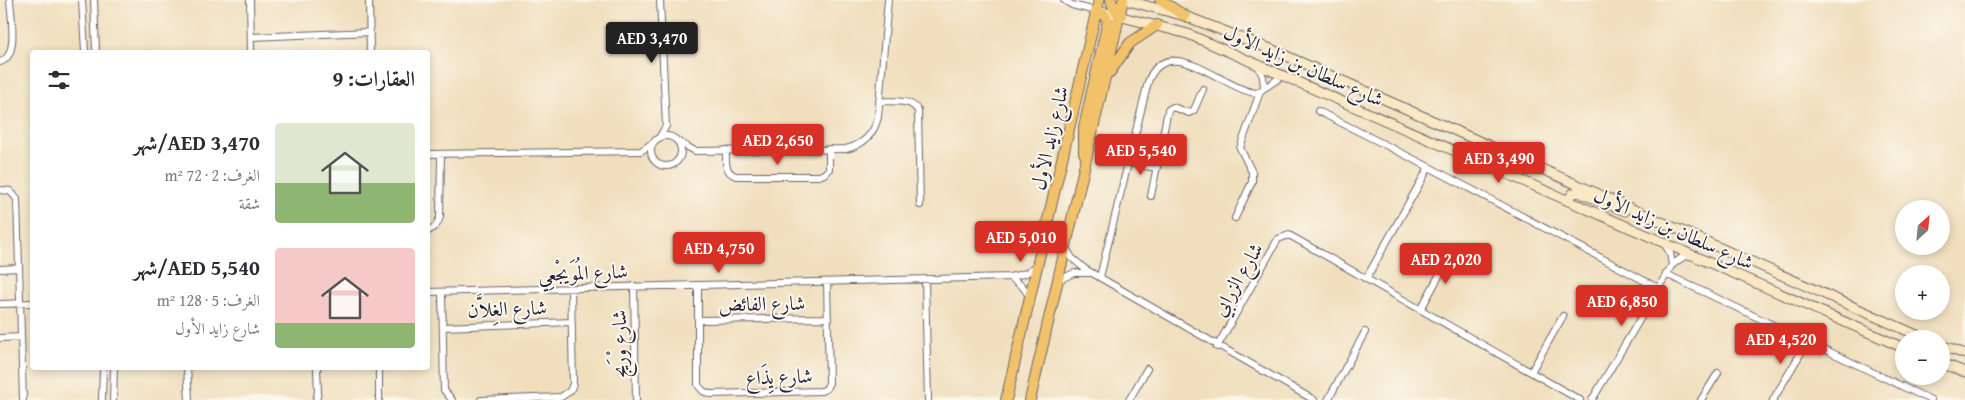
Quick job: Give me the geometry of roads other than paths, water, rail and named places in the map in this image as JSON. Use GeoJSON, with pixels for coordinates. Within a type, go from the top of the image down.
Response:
{"type":"FeatureCollection","features":[{"type":"Feature","properties":{"kind":"main road","name":"شارع زايد الأول"},"geometry":{"type":"LineString","coordinates":[[1006,400],[1099,0]]}},
{"type":"Feature","properties":{"kind":"main road"},"geometry":{"type":"LineString","coordinates":[[1111,0],[1114,9],[1121,16]]}},
{"type":"Feature","properties":{"kind":"main road","name":"شارع زايد الأول"},"geometry":{"type":"LineString","coordinates":[[1030,400],[1124,0]]}},
{"type":"Feature","properties":{"kind":"main road","name":"شارع سلطان بن زايد الأول"},"geometry":{"type":"LineString","coordinates":[[1124,0],[1185,16],[1273,50],[1906,330]]}},
{"type":"Feature","properties":{"kind":"main road"},"geometry":{"type":"LineString","coordinates":[[1160,0],[1185,16]]}},
{"type":"Feature","properties":{"kind":"main road","name":"شارع سلطان بن زايد الأول"},"geometry":{"type":"LineString","coordinates":[[1096,12],[1156,24],[1188,34],[1895,344]]}},
{"type":"Feature","properties":{"kind":"main road"},"geometry":{"type":"LineString","coordinates":[[1085,161],[1083,136],[1108,21],[1104,14],[1096,12]]}},
{"type":"Feature","properties":{"kind":"main road"},"geometry":{"type":"LineString","coordinates":[[1104,81],[1130,44],[1156,24]]}},
{"type":"Feature","properties":{"kind":"main road"},"geometry":{"type":"LineString","coordinates":[[1568,201],[1572,194],[1578,192],[1613,208],[1642,214]]}},
{"type":"Feature","properties":{"kind":"main road"},"geometry":{"type":"LineString","coordinates":[[1950,348],[1965,354]]}},
{"type":"Feature","properties":{"kind":"main road"},"geometry":{"type":"LineString","coordinates":[[1950,366],[1965,372]]}},
{"type":"Feature","properties":{"kind":"street"},"geometry":{"type":"LineString","coordinates":[[0,62],[8,59],[12,49],[10,0]]}},
{"type":"Feature","properties":{"kind":"street"},"geometry":{"type":"LineString","coordinates":[[82,0],[85,50]]}},
{"type":"Feature","properties":{"kind":"street"},"geometry":{"type":"LineString","coordinates":[[94,0],[96,50]]}},
{"type":"Feature","properties":{"kind":"street"},"geometry":{"type":"LineString","coordinates":[[250,0],[252,50]]}},
{"type":"Feature","properties":{"kind":"street"},"geometry":{"type":"LineString","coordinates":[[369,0],[370,50]]}},
{"type":"Feature","properties":{"kind":"street"},"geometry":{"type":"LineString","coordinates":[[660,0],[666,126],[681,150],[678,160]]}},
{"type":"Feature","properties":{"kind":"street"},"geometry":{"type":"LineString","coordinates":[[641,151],[666,166],[695,151],[854,147],[870,136],[876,127],[888,0]]}},
{"type":"Feature","properties":{"kind":"street"},"geometry":{"type":"LineString","coordinates":[[1064,0],[1072,5],[1096,12]]}},
{"type":"Feature","properties":{"kind":"street"},"geometry":{"type":"LineString","coordinates":[[251,37],[370,32]]}},
{"type":"Feature","properties":{"kind":"street"},"geometry":{"type":"LineString","coordinates":[[1100,277],[1150,75],[1160,65],[1167,62],[1182,61],[1253,93],[1262,90],[1284,76]]}},
{"type":"Feature","properties":{"kind":"street"},"geometry":{"type":"LineString","coordinates":[[1235,218],[1252,182],[1252,172],[1240,148],[1262,90],[1263,77],[1257,63]]}},
{"type":"Feature","properties":{"kind":"street"},"geometry":{"type":"LineString","coordinates":[[1151,196],[1168,110],[1173,107],[1189,113],[1194,110],[1203,88]]}},
{"type":"Feature","properties":{"kind":"street"},"geometry":{"type":"LineString","coordinates":[[879,101],[907,102],[914,105],[918,111],[920,205]]}},
{"type":"Feature","properties":{"kind":"street"},"geometry":{"type":"LineString","coordinates":[[1318,112],[1429,167],[1658,288]]}},
{"type":"Feature","properties":{"kind":"street"},"geometry":{"type":"LineString","coordinates":[[654,160],[651,151],[666,126]]}},
{"type":"Feature","properties":{"kind":"street"},"geometry":{"type":"LineString","coordinates":[[430,154],[641,151],[656,140],[667,136],[695,151]]}},
{"type":"Feature","properties":{"kind":"street"},"geometry":{"type":"LineString","coordinates":[[726,150],[727,168],[730,173],[736,176],[819,176],[829,169],[829,149]]}},
{"type":"Feature","properties":{"kind":"street"},"geometry":{"type":"LineString","coordinates":[[430,230],[436,226],[440,217],[441,154]]}},
{"type":"Feature","properties":{"kind":"street"},"geometry":{"type":"LineString","coordinates":[[1128,163],[1157,168]]}},
{"type":"Feature","properties":{"kind":"street"},"geometry":{"type":"LineString","coordinates":[[1367,277],[1429,167]]}},
{"type":"Feature","properties":{"kind":"street"},"geometry":{"type":"LineString","coordinates":[[0,190],[10,191],[17,200],[23,400]]}},
{"type":"Feature","properties":{"kind":"street","name":"شارع الزرابي"},"geometry":{"type":"LineString","coordinates":[[1217,347],[1278,239],[1283,236],[1295,237],[1580,400]]}},
{"type":"Feature","properties":{"kind":"street"},"geometry":{"type":"LineString","coordinates":[[1664,242],[1670,253],[1672,265]]}},
{"type":"Feature","properties":{"kind":"street"},"geometry":{"type":"LineString","coordinates":[[1066,248],[1076,262],[1090,273],[1100,277],[1217,347],[1314,400]]}},
{"type":"Feature","properties":{"kind":"street"},"geometry":{"type":"LineString","coordinates":[[1421,309],[1453,250]]}},
{"type":"Feature","properties":{"kind":"street"},"geometry":{"type":"LineString","coordinates":[[1592,400],[1672,265],[1683,257],[1692,255]]}},
{"type":"Feature","properties":{"kind":"street","name":"شارع المُوَيجْعِي"},"geometry":{"type":"LineString","coordinates":[[430,292],[1010,277],[1026,273],[1039,263]]}},
{"type":"Feature","properties":{"kind":"street"},"geometry":{"type":"LineString","coordinates":[[0,269],[18,268]]}},
{"type":"Feature","properties":{"kind":"street"},"geometry":{"type":"LineString","coordinates":[[1059,280],[1074,273],[1090,273]]}},
{"type":"Feature","properties":{"kind":"street"},"geometry":{"type":"LineString","coordinates":[[1666,274],[1931,400]]}},
{"type":"Feature","properties":{"kind":"street"},"geometry":{"type":"LineString","coordinates":[[1010,277],[1023,286],[1031,299]]}},
{"type":"Feature","properties":{"kind":"street"},"geometry":{"type":"LineString","coordinates":[[925,280],[928,400]]}},
{"type":"Feature","properties":{"kind":"street","name":"شارع يِذَاع"},"geometry":{"type":"LineString","coordinates":[[698,285],[698,385],[703,391],[710,394],[824,391],[829,383],[827,282]]}},
{"type":"Feature","properties":{"kind":"street","name":"شارع وْرَيج"},"geometry":{"type":"LineString","coordinates":[[634,286],[636,400]]}},
{"type":"Feature","properties":{"kind":"street"},"geometry":{"type":"LineString","coordinates":[[481,400],[561,397],[568,394],[573,384],[571,289]]}},
{"type":"Feature","properties":{"kind":"street"},"geometry":{"type":"LineString","coordinates":[[442,292],[444,390],[452,400]]}},
{"type":"Feature","properties":{"kind":"street"},"geometry":{"type":"LineString","coordinates":[[0,304],[30,303]]}},
{"type":"Feature","properties":{"kind":"street"},"geometry":{"type":"LineString","coordinates":[[1531,372],[1563,316]]}},
{"type":"Feature","properties":{"kind":"street","name":"شارع الفائض"},"geometry":{"type":"LineString","coordinates":[[699,320],[827,318]]}},
{"type":"Feature","properties":{"kind":"street","name":"شارع الغِلاَّن"},"geometry":{"type":"LineString","coordinates":[[443,326],[571,322]]}},
{"type":"Feature","properties":{"kind":"street"},"geometry":{"type":"LineString","coordinates":[[1328,400],[1365,332]]}},
{"type":"Feature","properties":{"kind":"street"},"geometry":{"type":"LineString","coordinates":[[0,338],[21,337]]}},
{"type":"Feature","properties":{"kind":"street"},"geometry":{"type":"LineString","coordinates":[[1773,400],[1808,341]]}},
{"type":"Feature","properties":{"kind":"street"},"geometry":{"type":"LineString","coordinates":[[1129,400],[1147,369]]}},
{"type":"Feature","properties":{"kind":"street"},"geometry":{"type":"LineString","coordinates":[[102,400],[103,370]]}},
{"type":"Feature","properties":{"kind":"street"},"geometry":{"type":"LineString","coordinates":[[113,400],[114,370]]}},
{"type":"Feature","properties":{"kind":"street"},"geometry":{"type":"LineString","coordinates":[[187,370],[189,400]]}},
{"type":"Feature","properties":{"kind":"street"},"geometry":{"type":"LineString","coordinates":[[316,400],[318,392],[317,370]]}},
{"type":"Feature","properties":{"kind":"street"},"geometry":{"type":"LineString","coordinates":[[379,370],[379,400]]}},
{"type":"Feature","properties":{"kind":"street"},"geometry":{"type":"LineString","coordinates":[[1702,400],[1718,372]]}}]}
